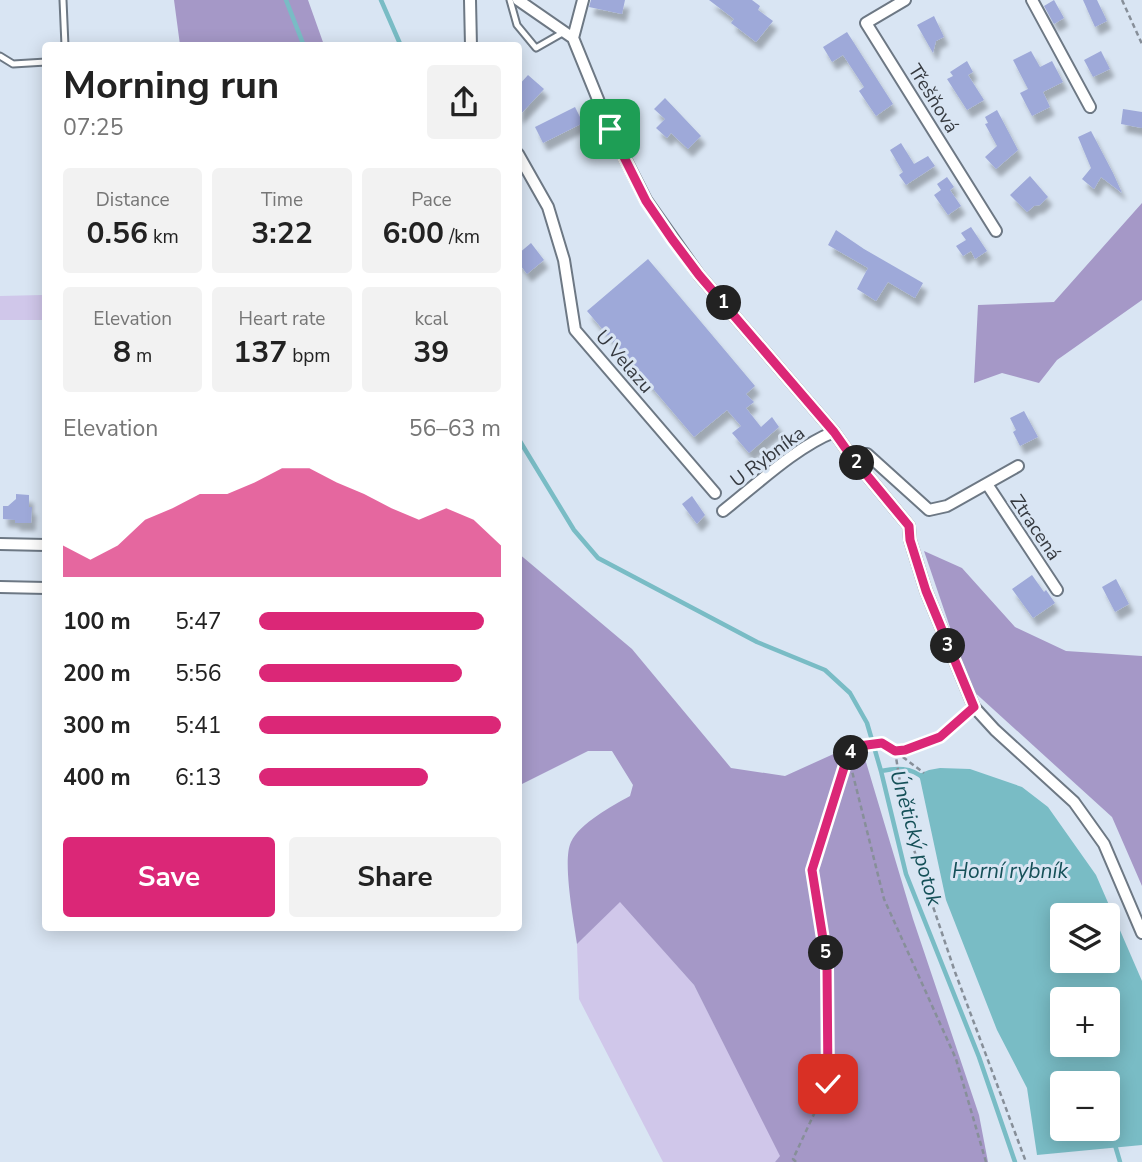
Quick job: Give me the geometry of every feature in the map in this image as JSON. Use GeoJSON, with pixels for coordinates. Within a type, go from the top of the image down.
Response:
{"type":"FeatureCollection","features":[{"type":"Feature","properties":{"kind":"street"},"geometry":{"type":"LineString","coordinates":[[470,0],[471,42]]}},
{"type":"Feature","properties":{"kind":"street"},"geometry":{"type":"LineString","coordinates":[[518,0],[568,35],[646,201],[699,275],[834,432],[909,526],[910,540],[926,591],[974,707],[995,730],[1074,802],[1104,844],[1142,933]]}},
{"type":"Feature","properties":{"kind":"street"},"geometry":{"type":"LineString","coordinates":[[568,35],[583,0]]}},
{"type":"Feature","properties":{"kind":"street","name":"Třešňová"},"geometry":{"type":"LineString","coordinates":[[905,0],[866,23],[996,231]]}},
{"type":"Feature","properties":{"kind":"street"},"geometry":{"type":"LineString","coordinates":[[1032,0],[1090,107]]}},
{"type":"Feature","properties":{"kind":"street","name":"U Velazu"},"geometry":{"type":"LineString","coordinates":[[522,161],[548,207],[564,260],[575,330],[715,493]]}},
{"type":"Feature","properties":{"kind":"street","name":"U Rybníka"},"geometry":{"type":"LineString","coordinates":[[723,511],[795,454],[834,432]]}},
{"type":"Feature","properties":{"kind":"street","name":"Ztracená"},"geometry":{"type":"LineString","coordinates":[[851,456],[867,454],[929,510],[947,506],[1018,466]]}},
{"type":"Feature","properties":{"kind":"street","name":"Ztracená"},"geometry":{"type":"LineString","coordinates":[[987,484],[1057,590]]}},
{"type":"Feature","properties":{"kind":"street"},"geometry":{"type":"LineString","coordinates":[[0,544],[42,545]]}},
{"type":"Feature","properties":{"kind":"street"},"geometry":{"type":"LineString","coordinates":[[0,587],[42,588]]}},
{"type":"Feature","properties":{"kind":"lane"},"geometry":{"type":"LineString","coordinates":[[63,0],[65,42]]}},
{"type":"Feature","properties":{"kind":"lane"},"geometry":{"type":"LineString","coordinates":[[510,0],[517,25],[536,48],[568,35]]}},
{"type":"Feature","properties":{"kind":"lane"},"geometry":{"type":"LineString","coordinates":[[0,56],[13,64],[42,62]]}},
{"type":"Feature","properties":{"kind":"path"},"geometry":{"type":"LineString","coordinates":[[1122,0],[1142,44]]}},
{"type":"Feature","properties":{"kind":"path"},"geometry":{"type":"LineString","coordinates":[[895,751],[940,737],[974,707]]}},
{"type":"Feature","properties":{"kind":"path"},"geometry":{"type":"LineString","coordinates":[[796,1162],[793,1159],[828,1084],[827,964],[812,870],[848,755],[859,746],[882,743],[924,773]]}},
{"type":"Feature","properties":{"kind":"path"},"geometry":{"type":"LineString","coordinates":[[895,751],[908,832],[955,972],[1026,1162]]}},
{"type":"Feature","properties":{"kind":"path"},"geometry":{"type":"LineString","coordinates":[[848,755],[884,899],[956,1059],[986,1162]]}},
{"type":"Feature","properties":{"kind":"shaded area"},"geometry":{"type":"Polygon","coordinates":[[[174,0],[308,0],[323,42],[180,42],[174,0]]]}},
{"type":"Feature","properties":{"kind":"shaded area"},"geometry":{"type":"Polygon","coordinates":[[[1142,203],[1142,300],[1057,360],[1039,383],[1002,373],[974,383],[978,305],[1054,302],[1142,203]]]}},
{"type":"Feature","properties":{"kind":"shaded area"},"geometry":{"type":"Polygon","coordinates":[[[42,295],[42,320],[0,320],[0,296],[42,295]]]}},
{"type":"Feature","properties":{"kind":"shaded area"},"geometry":{"type":"Polygon","coordinates":[[[924,551],[962,568],[1015,627],[1066,651],[1142,656],[1142,886],[1112,817],[971,689],[924,551]]]}},
{"type":"Feature","properties":{"kind":"shaded area"},"geometry":{"type":"Polygon","coordinates":[[[522,556],[632,649],[731,768],[785,776],[860,742],[913,919],[979,1115],[988,1162],[775,1162],[780,1156],[694,985],[620,902],[577,944],[568,877],[571,842],[581,828],[630,796],[633,785],[612,751],[588,751],[522,784],[522,556]]]}},
{"type":"Feature","properties":{"kind":"shaded area"},"geometry":{"type":"Polygon","coordinates":[[[620,901],[694,985],[781,1156],[775,1162],[663,1162],[579,999],[577,944],[620,901]]]}},
{"type":"Feature","properties":{"kind":"water","name":"Horní rybník"},"geometry":{"type":"Polygon","coordinates":[[[940,768],[970,769],[1022,787],[1048,807],[1096,875],[1108,903],[1050,903],[1050,973],[1120,973],[1120,930],[1142,981],[1142,1145],[1037,1155],[1027,1088],[997,1030],[946,900],[919,774],[940,768]]]}},
{"type":"Feature","properties":{"kind":"building"},"geometry":{"type":"Polygon","coordinates":[[[591,0],[625,0],[622,14],[589,7],[591,0]]]}},
{"type":"Feature","properties":{"kind":"building"},"geometry":{"type":"Polygon","coordinates":[[[709,0],[752,0],[760,6],[758,10],[773,21],[756,42],[731,23],[734,19],[709,0]]]}},
{"type":"Feature","properties":{"kind":"building"},"geometry":{"type":"Polygon","coordinates":[[[1054,0],[1064,18],[1054,24],[1044,6],[1054,0]]]}},
{"type":"Feature","properties":{"kind":"building"},"geometry":{"type":"Polygon","coordinates":[[[1083,0],[1097,0],[1107,21],[1095,27],[1083,0]]]}},
{"type":"Feature","properties":{"kind":"building"},"geometry":{"type":"Polygon","coordinates":[[[934,16],[944,37],[936,41],[933,53],[917,25],[934,16]]]}},
{"type":"Feature","properties":{"kind":"building"},"geometry":{"type":"Polygon","coordinates":[[[847,32],[893,104],[876,116],[859,91],[864,87],[843,55],[832,62],[823,47],[847,32]]]}},
{"type":"Feature","properties":{"kind":"building"},"geometry":{"type":"Polygon","coordinates":[[[1031,51],[1040,67],[1052,61],[1063,82],[1043,92],[1050,107],[1032,116],[1020,93],[1028,89],[1013,60],[1031,51]]]}},
{"type":"Feature","properties":{"kind":"building"},"geometry":{"type":"Polygon","coordinates":[[[1101,51],[1110,69],[1093,77],[1084,60],[1101,51]]]}},
{"type":"Feature","properties":{"kind":"building"},"geometry":{"type":"Polygon","coordinates":[[[967,61],[973,72],[968,75],[984,100],[967,110],[947,79],[953,76],[950,72],[967,61]]]}},
{"type":"Feature","properties":{"kind":"building"},"geometry":{"type":"Polygon","coordinates":[[[528,75],[544,89],[522,113],[522,82],[528,75]]]}},
{"type":"Feature","properties":{"kind":"building"},"geometry":{"type":"Polygon","coordinates":[[[665,98],[701,136],[688,149],[671,133],[667,138],[656,128],[665,119],[654,109],[665,98]]]}},
{"type":"Feature","properties":{"kind":"building"},"geometry":{"type":"Polygon","coordinates":[[[575,107],[583,123],[543,143],[535,127],[575,107]]]}},
{"type":"Feature","properties":{"kind":"building"},"geometry":{"type":"Polygon","coordinates":[[[1123,109],[1142,112],[1142,128],[1121,124],[1123,109]]]}},
{"type":"Feature","properties":{"kind":"building"},"geometry":{"type":"Polygon","coordinates":[[[997,110],[1018,150],[996,169],[985,157],[997,146],[985,124],[988,123],[985,117],[997,110]]]}},
{"type":"Feature","properties":{"kind":"building"},"geometry":{"type":"Polygon","coordinates":[[[1091,131],[1122,193],[1101,177],[1094,189],[1082,179],[1091,168],[1078,137],[1091,131]]]}},
{"type":"Feature","properties":{"kind":"building"},"geometry":{"type":"Polygon","coordinates":[[[901,143],[914,164],[928,156],[935,166],[906,185],[899,175],[903,172],[890,150],[901,143]]]}},
{"type":"Feature","properties":{"kind":"building"},"geometry":{"type":"Polygon","coordinates":[[[1030,176],[1048,197],[1027,212],[1010,195],[1030,176]]]}},
{"type":"Feature","properties":{"kind":"building"},"geometry":{"type":"Polygon","coordinates":[[[947,177],[954,187],[950,190],[961,206],[948,215],[934,195],[941,190],[937,184],[947,177]]]}},
{"type":"Feature","properties":{"kind":"building"},"geometry":{"type":"Polygon","coordinates":[[[971,227],[987,251],[975,259],[971,251],[963,256],[956,246],[966,240],[961,233],[971,227]]]}},
{"type":"Feature","properties":{"kind":"building"},"geometry":{"type":"Polygon","coordinates":[[[836,230],[923,283],[915,298],[888,282],[876,301],[857,289],[868,268],[828,245],[836,230]]]}},
{"type":"Feature","properties":{"kind":"building"},"geometry":{"type":"Polygon","coordinates":[[[531,243],[544,260],[527,274],[522,267],[522,251],[531,243]]]}},
{"type":"Feature","properties":{"kind":"building"},"geometry":{"type":"Polygon","coordinates":[[[648,259],[755,386],[746,394],[754,402],[746,408],[761,427],[772,417],[779,427],[749,453],[732,433],[741,426],[727,410],[694,437],[587,311],[648,259]]]}},
{"type":"Feature","properties":{"kind":"building"},"geometry":{"type":"Polygon","coordinates":[[[1024,411],[1038,437],[1020,446],[1010,418],[1024,411]]]}},
{"type":"Feature","properties":{"kind":"building"},"geometry":{"type":"Polygon","coordinates":[[[16,494],[29,495],[29,507],[32,507],[31,523],[15,523],[15,520],[3,519],[3,506],[8,506],[16,499],[16,494]]]}},
{"type":"Feature","properties":{"kind":"building"},"geometry":{"type":"Polygon","coordinates":[[[692,496],[705,515],[697,524],[682,504],[692,496]]]}},
{"type":"Feature","properties":{"kind":"building"},"geometry":{"type":"Polygon","coordinates":[[[1032,575],[1055,603],[1033,618],[1012,589],[1032,575]]]}},
{"type":"Feature","properties":{"kind":"building"},"geometry":{"type":"Polygon","coordinates":[[[1116,579],[1129,604],[1115,612],[1102,587],[1116,579]]]}},
{"type":"Feature","properties":{"kind":"waterway","name":"Únětický potok"},"geometry":{"type":"LineString","coordinates":[[286,0],[302,42]]}},
{"type":"Feature","properties":{"kind":"waterway"},"geometry":{"type":"LineString","coordinates":[[381,0],[399,42]]}},
{"type":"Feature","properties":{"kind":"waterway","name":"Únětický potok"},"geometry":{"type":"LineString","coordinates":[[522,445],[574,530],[598,558],[757,642],[825,670],[850,693],[867,723],[906,874],[979,1057],[1015,1162]]}},
{"type":"Feature","properties":{"kind":"waterway"},"geometry":{"type":"LineString","coordinates":[[881,771],[903,769],[923,778]]}},
{"type":"Feature","properties":{"kind":"waterway"},"geometry":{"type":"LineString","coordinates":[[1115,1145],[1120,1162]]}},
{"type":"Feature","properties":{"kind":"route"},"geometry":{"type":"LineString","coordinates":[[610,129],[646,201],[699,275],[834,432],[909,526],[910,540],[926,591],[974,707],[940,737],[905,750],[895,751],[882,743],[859,746],[848,755],[812,870],[827,964],[828,1084]]}}]}
